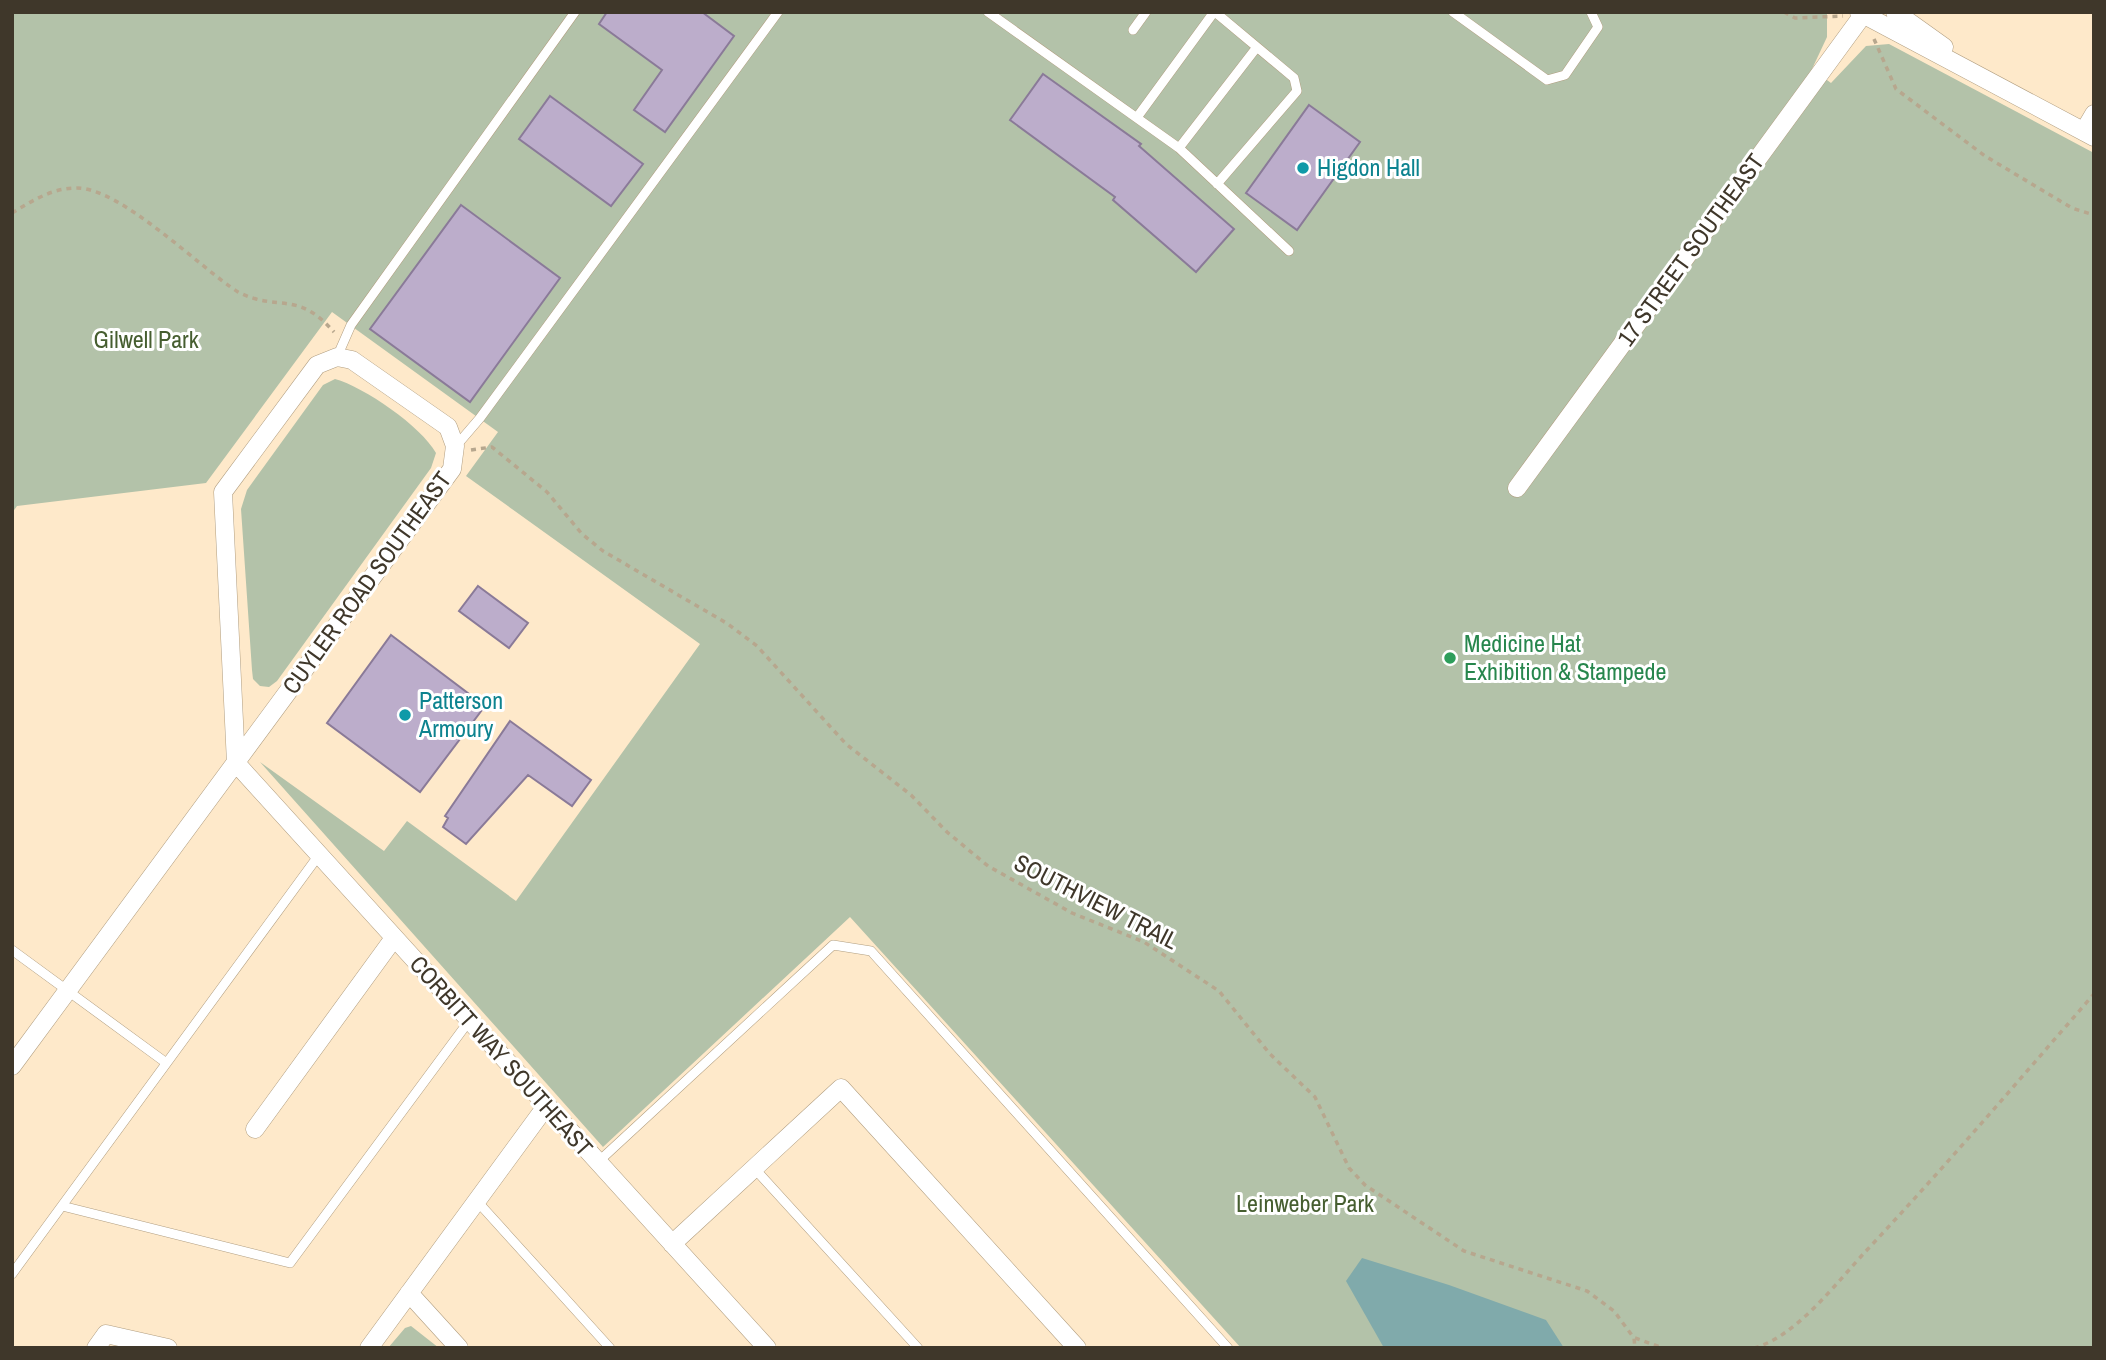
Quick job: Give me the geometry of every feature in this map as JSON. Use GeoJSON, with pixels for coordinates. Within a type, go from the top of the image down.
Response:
{"type":"FeatureCollection","features":[{"type":"Feature","properties":{"kind":"street"},"geometry":{"type":"LineString","coordinates":[[1895,12],[1998,85]]}},
{"type":"Feature","properties":{"kind":"street"},"geometry":{"type":"LineString","coordinates":[[1862,13],[2089,134],[2094,114]]}},
{"type":"Feature","properties":{"kind":"street","name":"17 STREET SOUTHEAST"},"geometry":{"type":"LineString","coordinates":[[1517,488],[1862,13]]}},
{"type":"Feature","properties":{"kind":"street","name":"CUYLER ROAD SOUTHEAST"},"geometry":{"type":"LineString","coordinates":[[12,1066],[452,469],[455,446],[448,427],[352,360],[337,357]]}},
{"type":"Feature","properties":{"kind":"street"},"geometry":{"type":"LineString","coordinates":[[236,764],[223,492],[317,365],[337,357]]}},
{"type":"Feature","properties":{"kind":"street","name":"CORBITT WAY SOUTHEAST"},"geometry":{"type":"LineString","coordinates":[[236,764],[766,1348]]}},
{"type":"Feature","properties":{"kind":"street"},"geometry":{"type":"LineString","coordinates":[[255,1129],[394,938]]}},
{"type":"Feature","properties":{"kind":"street"},"geometry":{"type":"LineString","coordinates":[[672,1244],[841,1088],[1077,1348]]}},
{"type":"Feature","properties":{"kind":"street"},"geometry":{"type":"LineString","coordinates":[[369,1348],[547,1105]]}},
{"type":"Feature","properties":{"kind":"street"},"geometry":{"type":"LineString","coordinates":[[409,1293],[459,1348]]}},
{"type":"Feature","properties":{"kind":"street"},"geometry":{"type":"LineString","coordinates":[[96,1348],[106,1334],[168,1348]]}},
{"type":"Feature","properties":{"kind":"lane"},"geometry":{"type":"LineString","coordinates":[[337,357],[351,325],[575,12]]}},
{"type":"Feature","properties":{"kind":"lane"},"geometry":{"type":"LineString","coordinates":[[455,446],[480,418],[778,12]]}},
{"type":"Feature","properties":{"kind":"lane"},"geometry":{"type":"LineString","coordinates":[[988,12],[1138,116],[1179,148],[1289,251]]}},
{"type":"Feature","properties":{"kind":"lane"},"geometry":{"type":"LineString","coordinates":[[1133,30],[1146,12]]}},
{"type":"Feature","properties":{"kind":"lane"},"geometry":{"type":"LineString","coordinates":[[1138,116],[1214,12],[1294,78],[1297,91],[1217,184]]}},
{"type":"Feature","properties":{"kind":"lane"},"geometry":{"type":"LineString","coordinates":[[1453,12],[1547,80],[1564,75],[1598,27],[1591,12]]}},
{"type":"Feature","properties":{"kind":"lane"},"geometry":{"type":"LineString","coordinates":[[1179,148],[1257,47]]}},
{"type":"Feature","properties":{"kind":"lane"},"geometry":{"type":"LineString","coordinates":[[12,1274],[319,855]]}},
{"type":"Feature","properties":{"kind":"lane"},"geometry":{"type":"LineString","coordinates":[[598,1162],[833,945],[872,951],[1228,1348]]}},
{"type":"Feature","properties":{"kind":"lane"},"geometry":{"type":"LineString","coordinates":[[12,950],[165,1062]]}},
{"type":"Feature","properties":{"kind":"lane"},"geometry":{"type":"LineString","coordinates":[[62,1206],[290,1263],[469,1021]]}},
{"type":"Feature","properties":{"kind":"lane"},"geometry":{"type":"LineString","coordinates":[[754,1168],[918,1348]]}},
{"type":"Feature","properties":{"kind":"lane"},"geometry":{"type":"LineString","coordinates":[[476,1200],[610,1348]]}},
{"type":"Feature","properties":{"kind":"path"},"geometry":{"type":"LineString","coordinates":[[1784,12],[1795,18],[1862,13],[1896,89],[1985,156],[2072,208],[2094,215]]}},
{"type":"Feature","properties":{"kind":"path"},"geometry":{"type":"LineString","coordinates":[[12,213],[50,192],[80,188],[97,192],[128,209],[238,292],[257,300],[288,302],[310,309],[340,340],[337,357]]}},
{"type":"Feature","properties":{"kind":"path","name":"SOUTHVIEW TRAIL"},"geometry":{"type":"LineString","coordinates":[[455,446],[474,451],[492,447],[547,492],[582,534],[603,551],[728,624],[757,646],[846,744],[911,794],[947,832],[988,866],[1072,913],[1144,942],[1219,991],[1270,1054],[1315,1097],[1349,1168],[1377,1194],[1464,1251],[1587,1292],[1614,1311],[1634,1338]]}},
{"type":"Feature","properties":{"kind":"path"},"geometry":{"type":"LineString","coordinates":[[1754,1348],[1767,1344],[1809,1312],[1932,1181],[2094,994]]}},
{"type":"Feature","properties":{"kind":"path"},"geometry":{"type":"LineString","coordinates":[[1635,1348],[1634,1338],[1663,1348]]}},
{"type":"Feature","properties":{"kind":"green space","name":"Medicine Hat Exhibition & Stampede"},"geometry":{"type":"Polygon","coordinates":[[[12,12],[1827,12],[1827,37],[1812,69],[1831,83],[1866,46],[1889,44],[2094,153],[2094,1348],[1241,1348],[850,917],[603,1147],[260,762],[384,851],[407,821],[516,901],[700,644],[466,476],[498,432],[332,312],[206,483],[17,506],[12,513],[12,12]]]}},
{"type":"Feature","properties":{"kind":"green space"},"geometry":{"type":"Polygon","coordinates":[[[335,379],[361,390],[391,409],[418,431],[436,453],[431,468],[277,681],[269,687],[260,686],[253,679],[252,670],[241,509],[247,490],[323,385],[335,379]]]}},
{"type":"Feature","properties":{"kind":"green space"},"geometry":{"type":"Polygon","coordinates":[[[411,1326],[439,1348],[388,1348],[405,1328],[411,1326]]]}},
{"type":"Feature","properties":{"kind":"water"},"geometry":{"type":"Polygon","coordinates":[[[1362,1258],[1449,1285],[1546,1320],[1564,1348],[1384,1348],[1346,1281],[1362,1258]]]}},
{"type":"Feature","properties":{"kind":"building"},"geometry":{"type":"Polygon","coordinates":[[[607,12],[702,12],[734,36],[665,132],[634,110],[662,70],[599,24],[607,12]]]}},
{"type":"Feature","properties":{"kind":"building"},"geometry":{"type":"Polygon","coordinates":[[[1043,74],[1141,144],[1139,146],[1234,229],[1196,272],[1113,200],[1115,197],[1010,120],[1043,74]]]}},
{"type":"Feature","properties":{"kind":"building"},"geometry":{"type":"Polygon","coordinates":[[[550,96],[643,164],[611,206],[519,139],[550,96]]]}},
{"type":"Feature","properties":{"kind":"building","name":"Higdon Hall"},"geometry":{"type":"Polygon","coordinates":[[[1309,105],[1360,142],[1297,230],[1246,193],[1309,105]]]}},
{"type":"Feature","properties":{"kind":"building"},"geometry":{"type":"Polygon","coordinates":[[[461,205],[560,278],[470,402],[370,329],[461,205]]]}},
{"type":"Feature","properties":{"kind":"building"},"geometry":{"type":"Polygon","coordinates":[[[478,586],[528,623],[509,648],[459,611],[478,586]]]}},
{"type":"Feature","properties":{"kind":"building","name":"Patterson Armoury"},"geometry":{"type":"Polygon","coordinates":[[[391,635],[485,706],[420,792],[327,723],[391,635]]]}},
{"type":"Feature","properties":{"kind":"building"},"geometry":{"type":"Polygon","coordinates":[[[510,721],[591,780],[572,806],[528,775],[466,844],[443,827],[448,818],[445,816],[510,721]]]}},
{"type":"Feature","properties":{"kind":"place","name":"Higdon Hall"},"geometry":{"type":"Point","coordinates":[1303,168]}},
{"type":"Feature","properties":{"kind":"place","name":"Medicine Hat Exhibition & Stampede"},"geometry":{"type":"Point","coordinates":[1450,658]}},
{"type":"Feature","properties":{"kind":"place","name":"Patterson Armoury"},"geometry":{"type":"Point","coordinates":[405,715]}},
{"type":"Feature","properties":{"kind":"park label","name":"Gilwell Park"},"geometry":{"type":"Point","coordinates":[146,340]}},
{"type":"Feature","properties":{"kind":"park label","name":"Leinweber Park"},"geometry":{"type":"Point","coordinates":[1305,1204]}}]}
